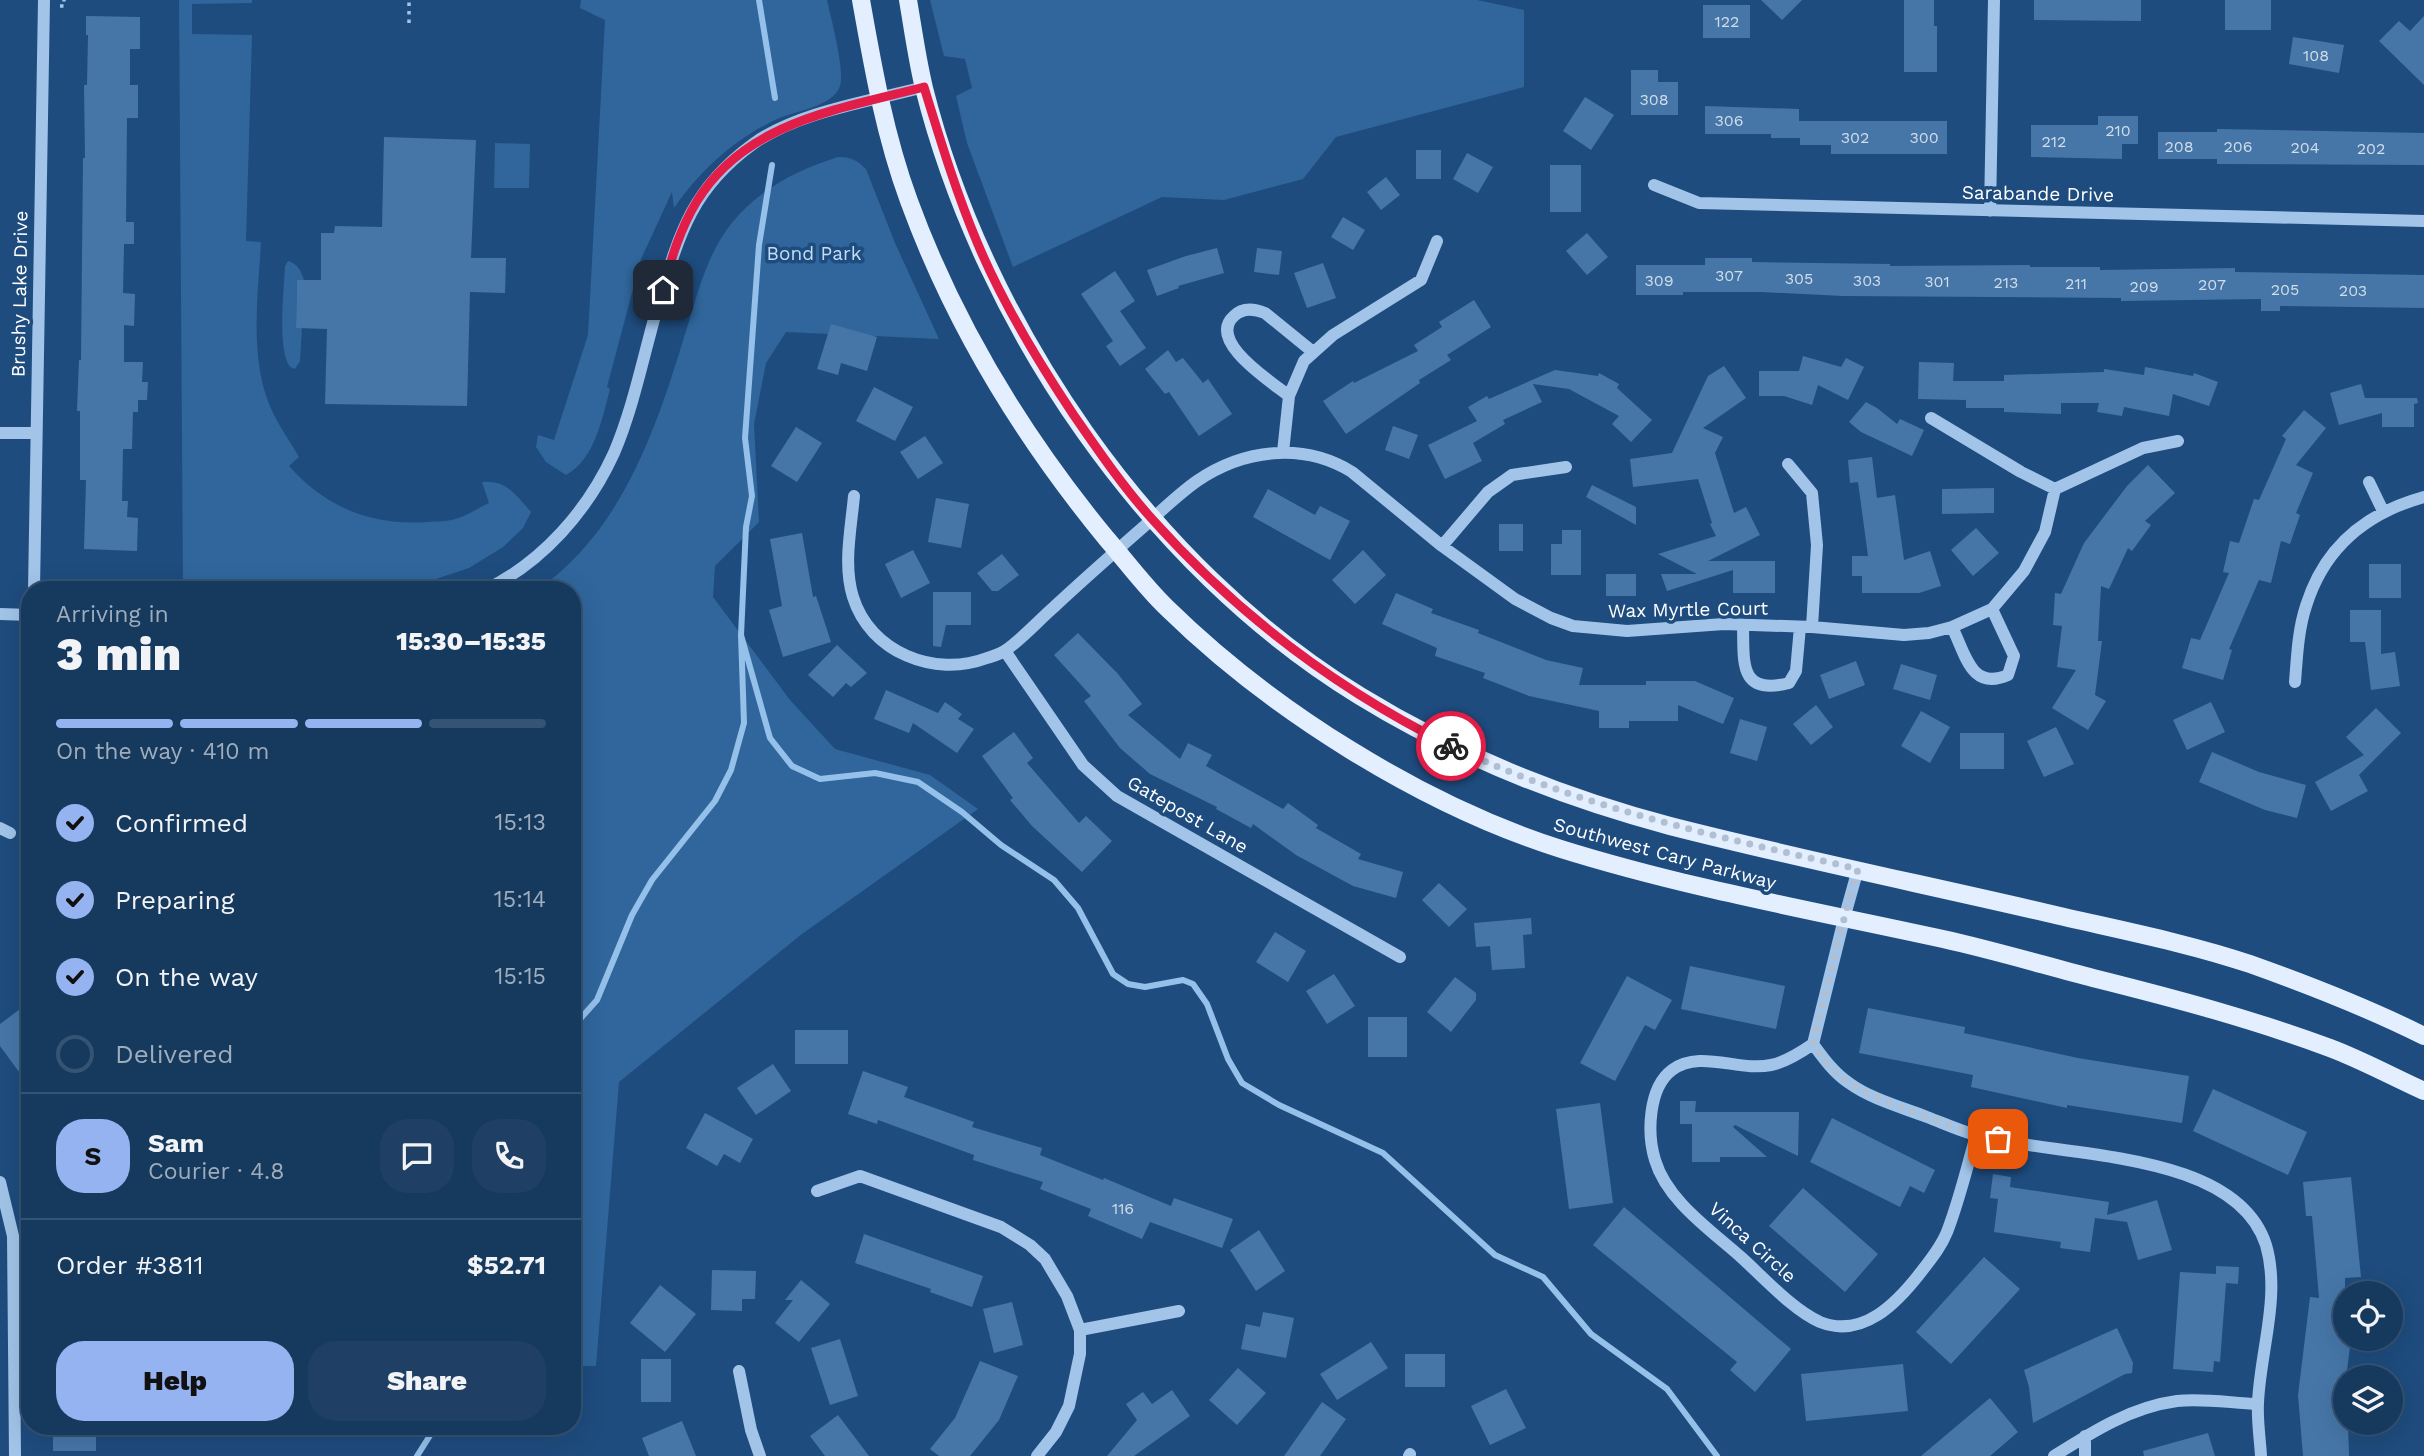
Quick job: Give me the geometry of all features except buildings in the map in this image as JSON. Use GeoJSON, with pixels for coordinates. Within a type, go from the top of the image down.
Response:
{"type":"FeatureCollection","features":[{"type":"Feature","properties":{"kind":"main road","name":"Southwest Cary Parkway"},"geometry":{"type":"LineString","coordinates":[[860,0],[880,99],[907,195],[927,247],[967,331],[1035,444],[1074,498],[1164,606],[1220,656],[1325,733],[1421,789],[1509,830],[1556,847],[1666,879],[1946,940],[2235,1014],[2336,1050],[2424,1091]]}},
{"type":"Feature","properties":{"kind":"main road","name":"Southwest Cary Parkway"},"geometry":{"type":"LineString","coordinates":[[908,0],[924,87],[945,156],[977,242],[1002,296],[1054,386],[1118,476],[1152,519],[1193,562],[1271,632],[1356,694],[1449,745],[1575,797],[1668,825],[2142,936],[2246,963],[2346,1001],[2424,1037]]}},
{"type":"Feature","properties":{"kind":"street","name":"Brushy Lake Drive"},"geometry":{"type":"LineString","coordinates":[[34,581],[44,0]]}},
{"type":"Feature","properties":{"kind":"street"},"geometry":{"type":"LineString","coordinates":[[1990,211],[1994,0]]}},
{"type":"Feature","properties":{"kind":"street"},"geometry":{"type":"LineString","coordinates":[[501,581],[545,549],[597,487],[615,450],[632,398],[676,245],[698,200],[712,181],[725,166],[768,134],[806,118],[924,87]]}},
{"type":"Feature","properties":{"kind":"street","name":"Sarabande Drive"},"geometry":{"type":"LineString","coordinates":[[1654,185],[1699,203],[2424,221]]}},
{"type":"Feature","properties":{"kind":"street"},"geometry":{"type":"LineString","coordinates":[[1283,452],[1289,396],[1304,361],[1333,335],[1421,280],[1437,241]]}},
{"type":"Feature","properties":{"kind":"street"},"geometry":{"type":"LineString","coordinates":[[1289,396],[1233,349],[1227,337],[1227,326],[1234,316],[1246,309],[1256,310],[1265,313],[1313,352]]}},
{"type":"Feature","properties":{"kind":"street"},"geometry":{"type":"LineString","coordinates":[[1931,418],[2021,472],[2055,489],[2143,448],[2178,441]]}},
{"type":"Feature","properties":{"kind":"street"},"geometry":{"type":"LineString","coordinates":[[0,433],[36,433]]}},
{"type":"Feature","properties":{"kind":"street","name":"Wax Myrtle Court"},"geometry":{"type":"LineString","coordinates":[[1005,651],[1197,481],[1221,467],[1251,456],[1283,452],[1303,453],[1340,464],[1442,547],[1515,599],[1573,626],[1627,631],[1743,625],[1904,635],[1929,633],[1952,627],[1992,609],[2024,571],[2045,532],[2055,489]]}},
{"type":"Feature","properties":{"kind":"street"},"geometry":{"type":"LineString","coordinates":[[1743,625],[1744,669],[1749,677],[1772,687],[1789,683],[1796,671],[1806,627],[1817,545],[1812,493],[1787,464]]}},
{"type":"Feature","properties":{"kind":"street"},"geometry":{"type":"LineString","coordinates":[[1442,547],[1488,492],[1512,475],[1566,467]]}},
{"type":"Feature","properties":{"kind":"street"},"geometry":{"type":"LineString","coordinates":[[2369,482],[2383,511]]}},
{"type":"Feature","properties":{"kind":"street"},"geometry":{"type":"LineString","coordinates":[[854,496],[848,572],[852,595],[871,629],[900,653],[936,665],[976,662],[1005,651]]}},
{"type":"Feature","properties":{"kind":"street"},"geometry":{"type":"LineString","coordinates":[[2295,682],[2306,606],[2318,578],[2333,555],[2367,520],[2383,511],[2424,497]]}},
{"type":"Feature","properties":{"kind":"street"},"geometry":{"type":"LineString","coordinates":[[1952,627],[1974,673],[1985,680],[2008,675],[2014,656],[1992,609]]}},
{"type":"Feature","properties":{"kind":"street"},"geometry":{"type":"LineString","coordinates":[[0,614],[21,615]]}},
{"type":"Feature","properties":{"kind":"street","name":"Gatepost Lane"},"geometry":{"type":"LineString","coordinates":[[1005,651],[1083,765],[1117,796],[1400,957]]}},
{"type":"Feature","properties":{"kind":"street"},"geometry":{"type":"LineString","coordinates":[[1858,869],[1813,1044],[1829,1067],[1850,1084],[1882,1100],[1976,1135],[2154,1165],[2191,1176],[2219,1189],[2237,1202],[2264,1241],[2270,1263],[2272,1285],[2258,1404],[2261,1456]]}},
{"type":"Feature","properties":{"kind":"street","name":"Vinca Circle"},"geometry":{"type":"LineString","coordinates":[[1813,1044],[1789,1059],[1769,1066],[1740,1067],[1708,1061],[1690,1062],[1671,1070],[1660,1085],[1654,1100],[1651,1138],[1655,1161],[1665,1182],[1685,1206],[1786,1298],[1819,1321],[1837,1326],[1858,1325],[1883,1313],[1904,1295],[1937,1252],[1947,1233],[1976,1135]]}},
{"type":"Feature","properties":{"kind":"street"},"geometry":{"type":"LineString","coordinates":[[817,1191],[860,1176],[1001,1227],[1030,1245],[1045,1259],[1067,1296],[1080,1330],[1078,1366],[1069,1406],[1056,1432],[1037,1456]]}},
{"type":"Feature","properties":{"kind":"street"},"geometry":{"type":"LineString","coordinates":[[0,1182],[13,1236],[15,1456]]}},
{"type":"Feature","properties":{"kind":"street"},"geometry":{"type":"LineString","coordinates":[[1080,1330],[1179,1311]]}},
{"type":"Feature","properties":{"kind":"street"},"geometry":{"type":"LineString","coordinates":[[739,1371],[751,1430],[760,1456]]}},
{"type":"Feature","properties":{"kind":"street"},"geometry":{"type":"LineString","coordinates":[[2054,1456],[2120,1417],[2156,1405],[2199,1400],[2258,1404]]}},
{"type":"Feature","properties":{"kind":"street"},"geometry":{"type":"LineString","coordinates":[[2085,1436],[2085,1456]]}},
{"type":"Feature","properties":{"kind":"path"},"geometry":{"type":"LineString","coordinates":[[58,7],[64,6],[64,0]]}},
{"type":"Feature","properties":{"kind":"path"},"geometry":{"type":"LineString","coordinates":[[409,0],[409,23]]}},
{"type":"Feature","properties":{"kind":"green space"},"geometry":{"type":"Polygon","coordinates":[[[179,0],[252,0],[252,3],[192,4],[192,34],[252,35],[246,241],[261,242],[257,308],[258,352],[266,395],[299,457],[289,466],[303,481],[335,503],[352,511],[388,521],[442,521],[464,516],[489,503],[482,482],[505,486],[531,512],[523,528],[503,547],[469,568],[430,581],[183,581],[179,0]]]}},
{"type":"Feature","properties":{"kind":"green space"},"geometry":{"type":"Polygon","coordinates":[[[581,0],[827,0],[841,78],[840,86],[830,99],[775,120],[731,147],[706,169],[674,208],[672,192],[641,259],[596,437],[584,459],[566,475],[546,462],[536,447],[538,435],[554,440],[588,335],[605,20],[580,8],[581,0]]]}},
{"type":"Feature","properties":{"kind":"green space"},"geometry":{"type":"Polygon","coordinates":[[[930,0],[1477,0],[1524,10],[1524,87],[1336,137],[1303,179],[1224,200],[1162,197],[1013,267],[967,143],[956,96],[972,88],[965,59],[944,56],[930,0]]]}},
{"type":"Feature","properties":{"kind":"green space"},"geometry":{"type":"Polygon","coordinates":[[[495,143],[530,144],[529,188],[494,188],[495,143]]]}},
{"type":"Feature","properties":{"kind":"green space","name":"Bond Park"},"geometry":{"type":"Polygon","coordinates":[[[838,157],[854,160],[866,169],[895,243],[939,339],[786,332],[766,363],[754,424],[759,522],[715,566],[713,597],[790,700],[835,749],[930,775],[978,809],[802,934],[619,1082],[596,1366],[581,1366],[581,581],[548,581],[567,566],[592,538],[633,474],[663,403],[704,275],[722,236],[742,212],[766,191],[808,168],[838,157]]]}},
{"type":"Feature","properties":{"kind":"green space"},"geometry":{"type":"Polygon","coordinates":[[[288,261],[299,268],[304,280],[297,280],[296,328],[302,328],[300,361],[295,369],[290,367],[286,359],[282,334],[285,266],[288,261]]]}},
{"type":"Feature","properties":{"kind":"waterway"},"geometry":{"type":"LineString","coordinates":[[759,0],[775,98]]}},
{"type":"Feature","properties":{"kind":"waterway"},"geometry":{"type":"LineString","coordinates":[[581,1018],[597,1000],[632,915],[652,880],[715,801],[731,770],[744,723],[741,635],[746,527],[752,496],[745,438],[759,245],[772,165]]}},
{"type":"Feature","properties":{"kind":"waterway"},"geometry":{"type":"LineString","coordinates":[[741,635],[770,738],[792,766],[820,779],[875,773],[918,782],[962,812],[1001,845],[1054,880],[1078,908],[1113,974],[1128,984],[1145,987],[1183,980],[1193,984],[1207,1004],[1228,1059],[1242,1083],[1279,1105],[1383,1153],[1495,1255],[1543,1277],[1591,1334],[1667,1389],[1717,1456]]}},
{"type":"Feature","properties":{"kind":"waterway"},"geometry":{"type":"LineString","coordinates":[[417,1456],[430,1435]]}},
{"type":"Feature","properties":{"kind":"way so far"},"geometry":{"type":"LineString","coordinates":[[1451,746],[1575,797],[1668,825],[1858,869],[1813,1044],[1829,1067],[1850,1084],[1882,1100],[1976,1135],[1998,1139]]}},
{"type":"Feature","properties":{"kind":"route"},"geometry":{"type":"LineString","coordinates":[[663,290],[687,218],[725,166],[768,134],[786,125],[924,87],[945,156],[977,242],[1002,296],[1054,386],[1152,519],[1193,562],[1271,632],[1356,694],[1451,746]]}}]}
